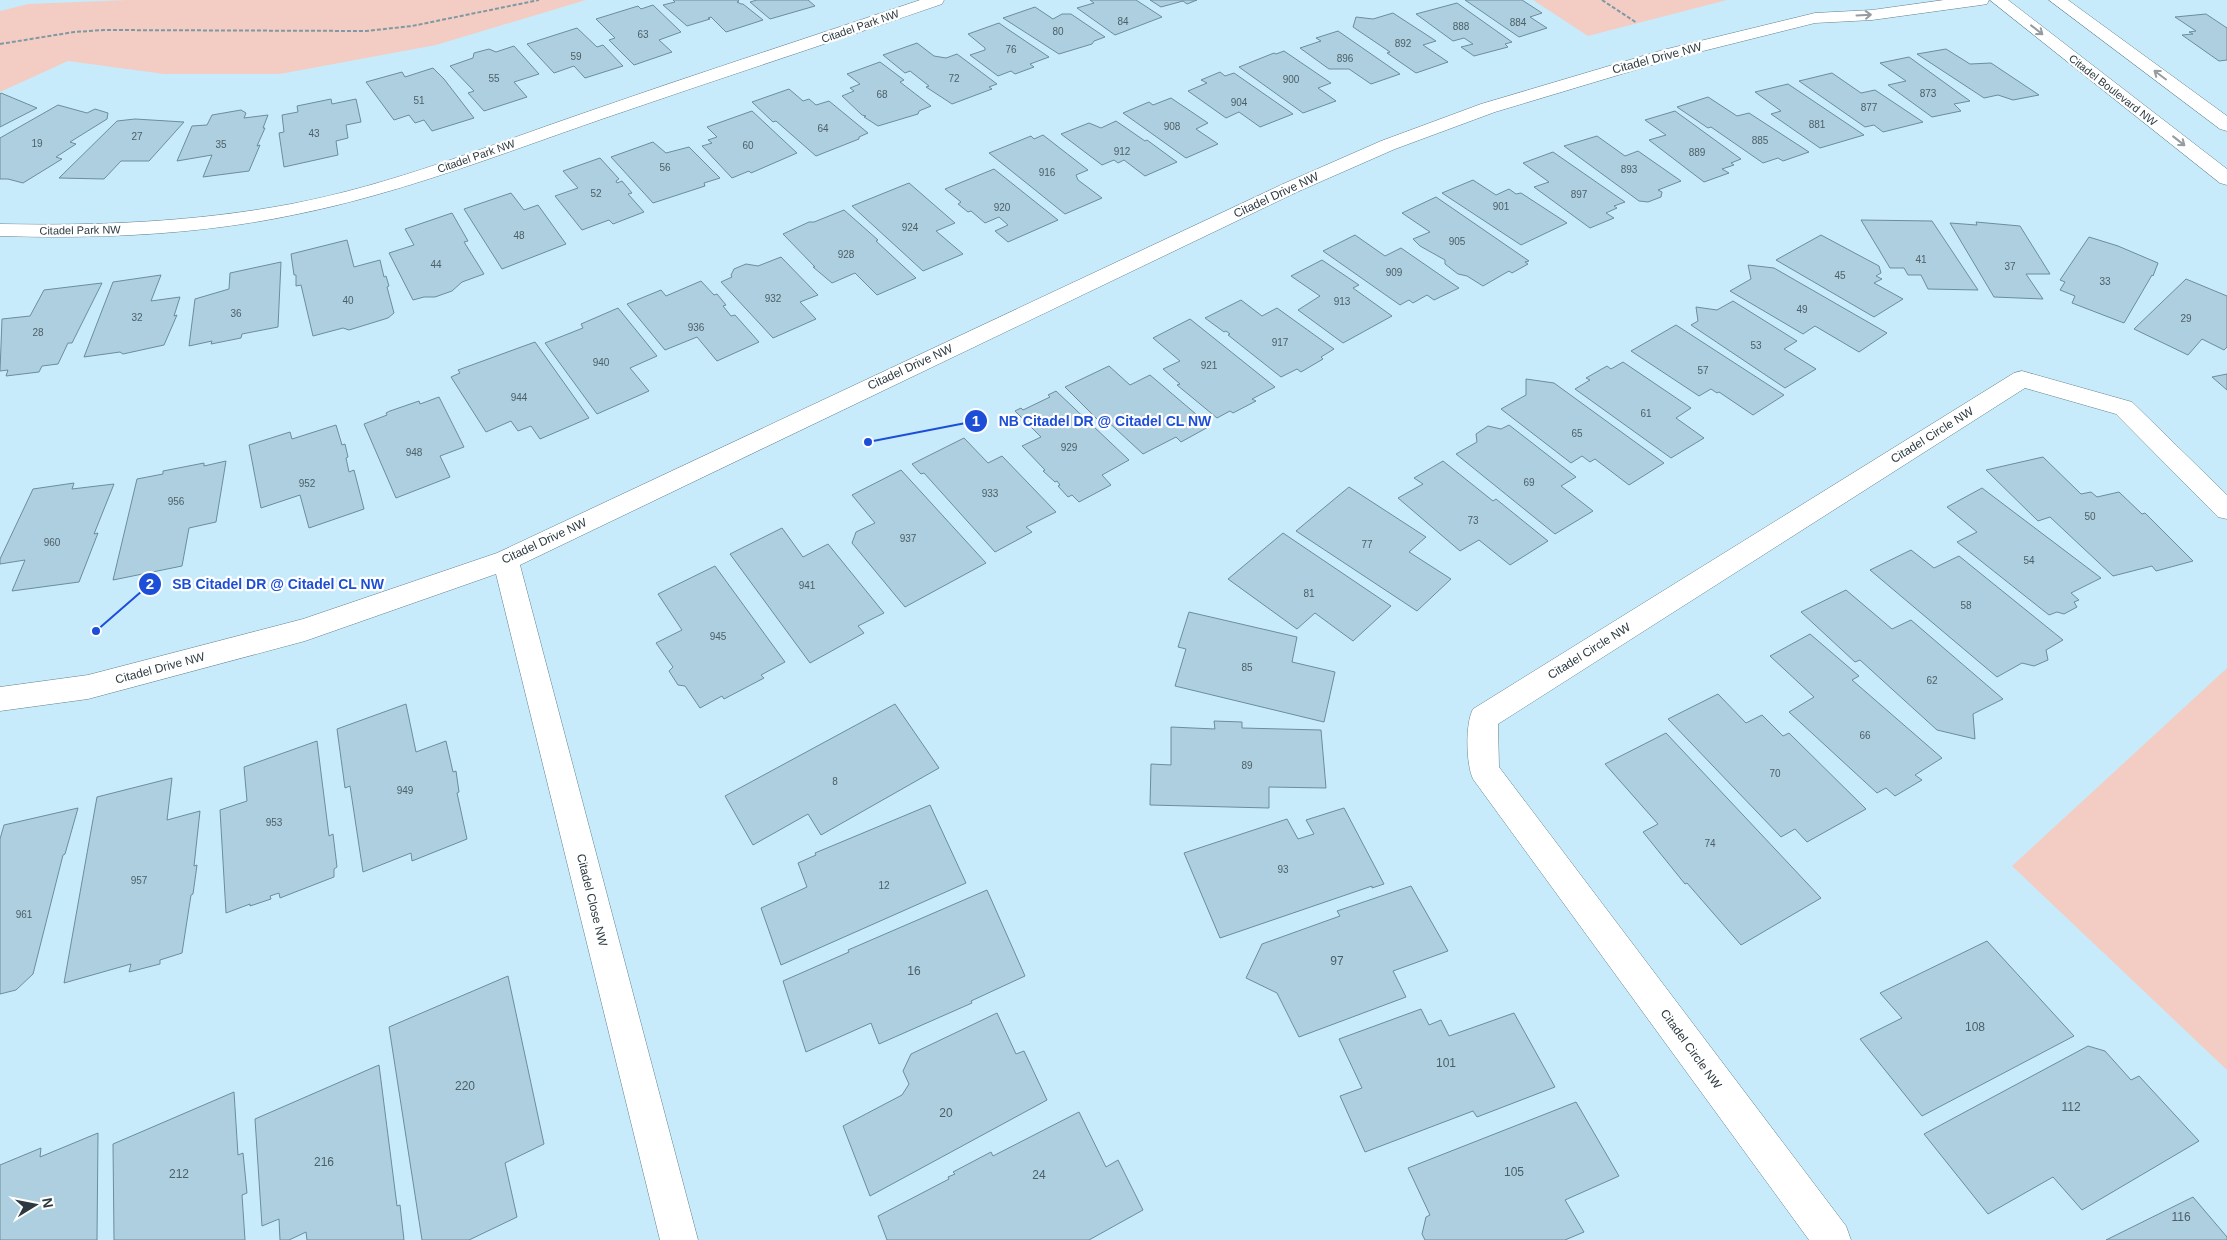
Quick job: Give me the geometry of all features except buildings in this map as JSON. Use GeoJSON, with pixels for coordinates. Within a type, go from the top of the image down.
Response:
{"type":"FeatureCollection","features":[{"type":"Feature","properties":{"kind":"street","name":"Citadel Park NW"},"geometry":{"type":"LineString","coordinates":[[0,230],[49,232],[138,229],[235,219],[333,200],[429,172],[936,0]]}},
{"type":"Feature","properties":{"kind":"street","name":"Citadel Drive NW"},"geometry":{"type":"LineString","coordinates":[[1815,18],[1834,0]]}},
{"type":"Feature","properties":{"kind":"street","name":"Citadel Drive NW"},"geometry":{"type":"LineString","coordinates":[[0,699],[88,687],[305,630],[506,560],[1065,293],[1282,192],[1388,144],[1488,108],[1669,54],[1815,18],[1872,15],[1981,0]]}},
{"type":"Feature","properties":{"kind":"street","name":"Citadel Boulevard NW"},"geometry":{"type":"LineString","coordinates":[[1998,0],[2227,179]]}},
{"type":"Feature","properties":{"kind":"street"},"geometry":{"type":"LineString","coordinates":[[2057,0],[2227,126]]}},
{"type":"Feature","properties":{"kind":"street","name":"Citadel Circle NW"},"geometry":{"type":"LineString","coordinates":[[1832,1240],[1484,770],[1483,718],[2022,379],[2124,408],[2227,510]]}},
{"type":"Feature","properties":{"kind":"street","name":"Citadel Close NW"},"geometry":{"type":"LineString","coordinates":[[506,560],[679,1240]]}},
{"type":"Feature","properties":{"kind":"path"},"geometry":{"type":"LineString","coordinates":[[0,44],[74,32],[104,30],[366,31],[420,24],[539,0]]}},
{"type":"Feature","properties":{"kind":"path"},"geometry":{"type":"LineString","coordinates":[[1602,0],[1638,24]]}},
{"type":"Feature","properties":{"kind":"shaded area"},"geometry":{"type":"Polygon","coordinates":[[[127,0],[586,0],[436,45],[280,74],[164,74],[68,61],[0,92],[0,11],[28,4],[127,0]]]}},
{"type":"Feature","properties":{"kind":"shaded area"},"geometry":{"type":"Polygon","coordinates":[[[1533,0],[1727,0],[1588,36],[1533,0]]]}},
{"type":"Feature","properties":{"kind":"shaded area"},"geometry":{"type":"Polygon","coordinates":[[[2227,668],[2227,1070],[2012,866],[2227,668]]]}},
{"type":"Feature","properties":{"kind":"place","name":"NB Citadel DR @ Citadel CL NW"},"geometry":{"type":"Point","coordinates":[868,442]}},
{"type":"Feature","properties":{"kind":"place","name":"SB Citadel DR @ Citadel CL NW"},"geometry":{"type":"Point","coordinates":[96,631]}}]}
